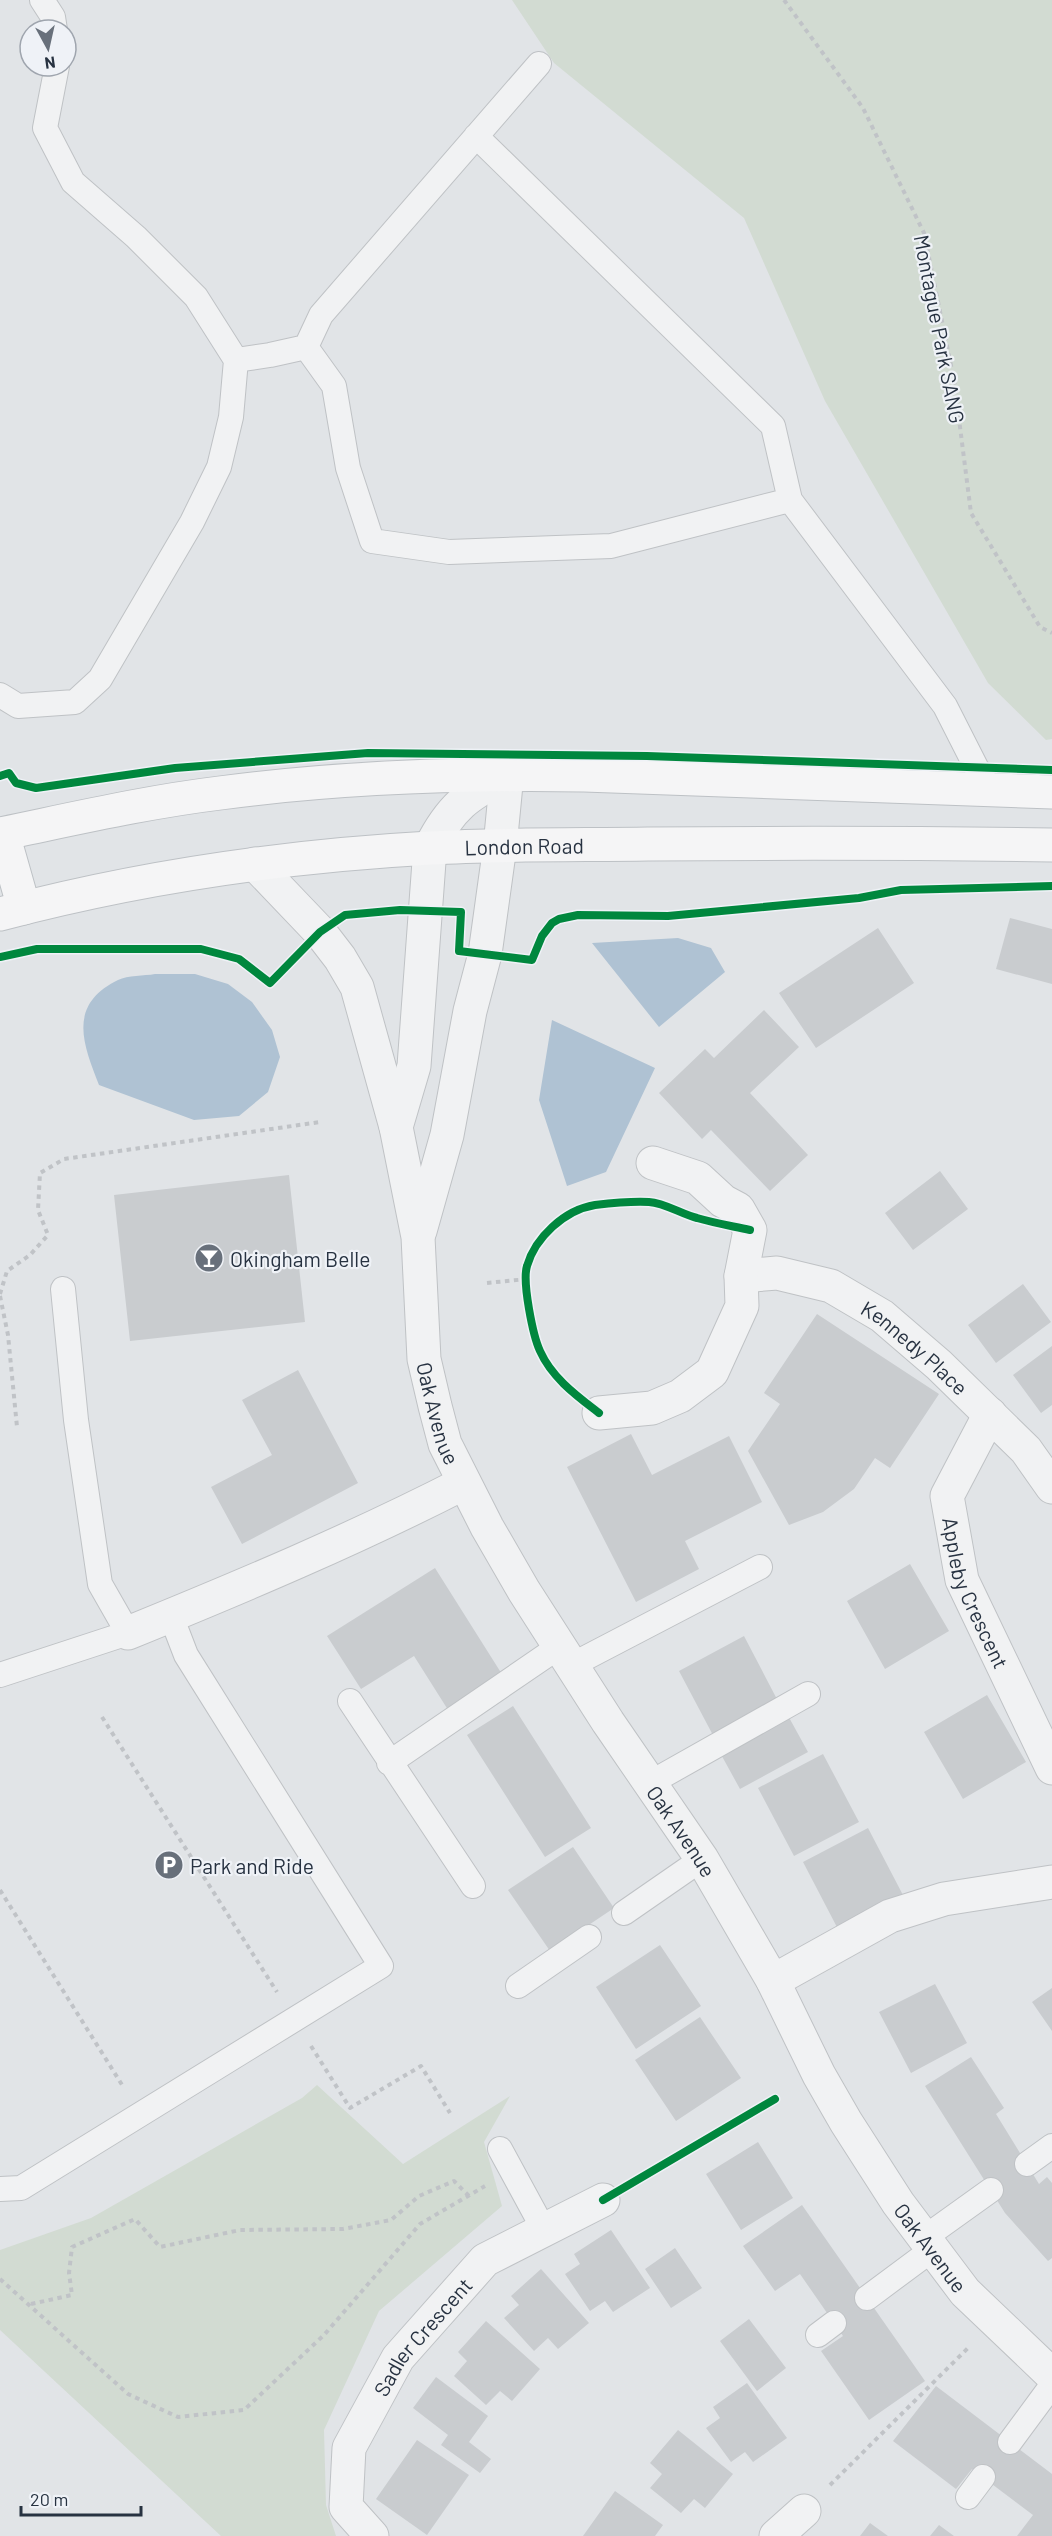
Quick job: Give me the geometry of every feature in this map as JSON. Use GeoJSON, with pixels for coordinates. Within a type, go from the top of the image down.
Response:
{"type":"FeatureCollection","features":[{"type":"Feature","properties":{"kind":"main road"},"geometry":{"type":"LineString","coordinates":[[12,911],[1,832],[219,793],[372,777],[507,774],[1052,792]]}},
{"type":"Feature","properties":{"kind":"main road","name":"London Road"},"geometry":{"type":"LineString","coordinates":[[12,911],[156,880],[255,864],[430,848],[826,842],[1052,845]]}},
{"type":"Feature","properties":{"kind":"street","name":"Oak Avenue"},"geometry":{"type":"LineString","coordinates":[[418,1237],[447,1135],[470,1011],[485,954],[507,774]]}},
{"type":"Feature","properties":{"kind":"street","name":"Oak Avenue"},"geometry":{"type":"LineString","coordinates":[[396,1127],[414,1066],[430,848],[454,808],[472,794],[507,774]]}},
{"type":"Feature","properties":{"kind":"street","name":"Oak Avenue"},"geometry":{"type":"LineString","coordinates":[[255,864],[320,932],[340,958],[357,987],[396,1127],[418,1237],[424,1359],[445,1444],[464,1483],[524,1591],[702,1859],[773,1981],[819,2075],[846,2122],[929,2244],[965,2292],[1052,2374]]}},
{"type":"Feature","properties":{"kind":"street"},"geometry":{"type":"LineString","coordinates":[[599,1413],[651,1408],[680,1396],[712,1372],[742,1306],[741,1276],[750,1230],[738,1209],[723,1201],[698,1178],[653,1163]]}},
{"type":"Feature","properties":{"kind":"street","name":"Kennedy Place"},"geometry":{"type":"LineString","coordinates":[[741,1276],[777,1273],[831,1286],[882,1316],[939,1365],[1026,1450],[1052,1487]]}},
{"type":"Feature","properties":{"kind":"street","name":"Appleby Crescent"},"geometry":{"type":"LineString","coordinates":[[990,1414],[947,1496],[962,1580],[1052,1768]]}},
{"type":"Feature","properties":{"kind":"street"},"geometry":{"type":"LineString","coordinates":[[128,1633],[414,1509],[464,1483]]}},
{"type":"Feature","properties":{"kind":"street"},"geometry":{"type":"LineString","coordinates":[[773,1981],[890,1916],[944,1899],[1052,1882]]}},
{"type":"Feature","properties":{"kind":"street","name":"Sadler Crescent"},"geometry":{"type":"LineString","coordinates":[[372,2536],[346,2507],[349,2448],[398,2358],[485,2260],[603,2200]]}},
{"type":"Feature","properties":{"kind":"street"},"geometry":{"type":"LineString","coordinates":[[776,2536],[804,2511]]}},
{"type":"Feature","properties":{"kind":"lane"},"geometry":{"type":"LineString","coordinates":[[42,0],[53,18]]}},
{"type":"Feature","properties":{"kind":"lane"},"geometry":{"type":"LineString","coordinates":[[306,347],[321,315],[539,64]]}},
{"type":"Feature","properties":{"kind":"lane"},"geometry":{"type":"LineString","coordinates":[[0,695],[18,706],[75,702],[100,679],[192,522],[219,467],[231,417],[236,360],[196,297],[136,237],[73,182],[45,128],[55,78]]}},
{"type":"Feature","properties":{"kind":"lane"},"geometry":{"type":"LineString","coordinates":[[476,136],[773,426],[790,500],[945,706],[976,767],[991,790]]}},
{"type":"Feature","properties":{"kind":"lane"},"geometry":{"type":"LineString","coordinates":[[236,360],[306,347]]}},
{"type":"Feature","properties":{"kind":"lane"},"geometry":{"type":"LineString","coordinates":[[306,347],[334,386],[348,468],[372,541],[449,552],[611,546],[790,500]]}},
{"type":"Feature","properties":{"kind":"lane"},"geometry":{"type":"LineString","coordinates":[[0,1675],[128,1633],[100,1584],[76,1420],[63,1289]]}},
{"type":"Feature","properties":{"kind":"lane"},"geometry":{"type":"LineString","coordinates":[[389,1762],[566,1656],[760,1567]]}},
{"type":"Feature","properties":{"kind":"lane"},"geometry":{"type":"LineString","coordinates":[[0,2189],[21,2188],[381,1966],[186,1655],[171,1616]]}},
{"type":"Feature","properties":{"kind":"lane"},"geometry":{"type":"LineString","coordinates":[[651,1783],[808,1694]]}},
{"type":"Feature","properties":{"kind":"lane"},"geometry":{"type":"LineString","coordinates":[[350,1701],[473,1886]]}},
{"type":"Feature","properties":{"kind":"lane"},"geometry":{"type":"LineString","coordinates":[[624,1913],[702,1859]]}},
{"type":"Feature","properties":{"kind":"lane"},"geometry":{"type":"LineString","coordinates":[[518,1986],[589,1937]]}},
{"type":"Feature","properties":{"kind":"lane"},"geometry":{"type":"LineString","coordinates":[[1027,2164],[1052,2146]]}},
{"type":"Feature","properties":{"kind":"lane"},"geometry":{"type":"LineString","coordinates":[[500,2149],[544,2230]]}},
{"type":"Feature","properties":{"kind":"lane"},"geometry":{"type":"LineString","coordinates":[[867,2298],[991,2190]]}},
{"type":"Feature","properties":{"kind":"lane"},"geometry":{"type":"LineString","coordinates":[[1010,2442],[1052,2385]]}},
{"type":"Feature","properties":{"kind":"lane"},"geometry":{"type":"LineString","coordinates":[[968,2497],[983,2477]]}},
{"type":"Feature","properties":{"kind":"path"},"geometry":{"type":"LineString","coordinates":[[17,1427],[8,1335],[0,1295],[7,1271],[30,1255],[48,1235],[38,1210],[40,1173],[64,1159],[320,1122]]}},
{"type":"Feature","properties":{"kind":"path"},"geometry":{"type":"LineString","coordinates":[[599,1413],[565,1385],[540,1352],[531,1326],[526,1268],[537,1244],[570,1213],[593,1205],[651,1202]]}},
{"type":"Feature","properties":{"kind":"path"},"geometry":{"type":"LineString","coordinates":[[487,1283],[526,1279]]}},
{"type":"Feature","properties":{"kind":"path"},"geometry":{"type":"LineString","coordinates":[[102,1717],[350,2108],[420,2066],[450,2113]]}},
{"type":"Feature","properties":{"kind":"path"},"geometry":{"type":"LineString","coordinates":[[0,1890],[140,2114]]}},
{"type":"Feature","properties":{"kind":"path"},"geometry":{"type":"LineString","coordinates":[[0,2279],[128,2394],[178,2417],[244,2410],[324,2335],[420,2224],[512,2171]]}},
{"type":"Feature","properties":{"kind":"path"},"geometry":{"type":"LineString","coordinates":[[30,2305],[72,2295],[69,2273],[72,2247],[135,2219],[160,2247],[240,2230],[343,2229],[391,2220],[418,2196],[454,2181],[469,2196]]}},
{"type":"Feature","properties":{"kind":"path"},"geometry":{"type":"LineString","coordinates":[[804,2511],[969,2346]]}},
{"type":"Feature","properties":{"kind":"shaded area"},"geometry":{"type":"Polygon","coordinates":[[[512,0],[1052,0],[1052,739],[1046,740],[988,683],[825,401],[744,218],[554,63],[512,0]]]}},
{"type":"Feature","properties":{"kind":"shaded area"},"geometry":{"type":"Polygon","coordinates":[[[317,2085],[403,2164],[510,2096],[484,2142],[502,2206],[379,2311],[324,2430],[326,2505],[336,2536],[221,2536],[0,2330],[0,2250],[91,2218],[302,2098],[317,2085]]]}},
{"type":"Feature","properties":{"kind":"water"},"geometry":{"type":"Polygon","coordinates":[[[678,938],[711,948],[725,972],[659,1027],[592,943],[678,938]]]}},
{"type":"Feature","properties":{"kind":"water"},"geometry":{"type":"Polygon","coordinates":[[[155,974],[195,974],[228,984],[252,1002],[272,1030],[280,1057],[268,1092],[239,1116],[194,1120],[99,1085],[88,1055],[83,1026],[85,1013],[91,1001],[102,990],[122,978],[155,974]]]}},
{"type":"Feature","properties":{"kind":"water"},"geometry":{"type":"Polygon","coordinates":[[[552,1020],[655,1068],[606,1172],[567,1186],[539,1100],[552,1020]]]}},
{"type":"Feature","properties":{"kind":"building"},"geometry":{"type":"Polygon","coordinates":[[[1010,918],[1052,929],[1052,984],[996,969],[1010,918]]]}},
{"type":"Feature","properties":{"kind":"building"},"geometry":{"type":"Polygon","coordinates":[[[878,928],[914,983],[816,1048],[779,993],[878,928]]]}},
{"type":"Feature","properties":{"kind":"building"},"geometry":{"type":"Polygon","coordinates":[[[764,1010],[799,1047],[750,1093],[808,1155],[770,1191],[711,1130],[702,1139],[659,1093],[705,1049],[714,1058],[764,1010]]]}},
{"type":"Feature","properties":{"kind":"building"},"geometry":{"type":"Polygon","coordinates":[[[940,1171],[968,1209],[913,1250],[885,1213],[940,1171]]]}},
{"type":"Feature","properties":{"kind":"building","name":"Okingham Belle"},"geometry":{"type":"Polygon","coordinates":[[[289,1175],[305,1322],[130,1341],[114,1195],[289,1175]]]}},
{"type":"Feature","properties":{"kind":"building"},"geometry":{"type":"Polygon","coordinates":[[[1023,1284],[1051,1322],[996,1363],[968,1325],[1023,1284]]]}},
{"type":"Feature","properties":{"kind":"building"},"geometry":{"type":"Polygon","coordinates":[[[817,1314],[939,1394],[890,1468],[875,1458],[854,1489],[823,1512],[789,1525],[748,1451],[780,1404],[764,1393],[817,1314]]]}},
{"type":"Feature","properties":{"kind":"building"},"geometry":{"type":"Polygon","coordinates":[[[1052,1346],[1052,1405],[1041,1413],[1013,1375],[1052,1346]]]}},
{"type":"Feature","properties":{"kind":"building"},"geometry":{"type":"Polygon","coordinates":[[[298,1370],[358,1483],[242,1544],[211,1487],[272,1455],[242,1400],[298,1370]]]}},
{"type":"Feature","properties":{"kind":"building"},"geometry":{"type":"Polygon","coordinates":[[[631,1434],[652,1475],[729,1436],[762,1502],[685,1541],[699,1569],[636,1602],[567,1467],[631,1434]]]}},
{"type":"Feature","properties":{"kind":"building"},"geometry":{"type":"Polygon","coordinates":[[[910,1564],[949,1631],[885,1669],[847,1601],[910,1564]]]}},
{"type":"Feature","properties":{"kind":"building"},"geometry":{"type":"Polygon","coordinates":[[[435,1568],[505,1679],[450,1713],[414,1656],[361,1689],[327,1636],[435,1568]]]}},
{"type":"Feature","properties":{"kind":"building"},"geometry":{"type":"Polygon","coordinates":[[[744,1636],[780,1705],[715,1739],[679,1671],[744,1636]]]}},
{"type":"Feature","properties":{"kind":"building"},"geometry":{"type":"Polygon","coordinates":[[[987,1695],[1026,1762],[963,1799],[924,1732],[987,1695]]]}},
{"type":"Feature","properties":{"kind":"building"},"geometry":{"type":"Polygon","coordinates":[[[513,1706],[591,1828],[545,1857],[467,1735],[513,1706]]]}},
{"type":"Feature","properties":{"kind":"building"},"geometry":{"type":"Polygon","coordinates":[[[786,1712],[808,1752],[740,1789],[718,1749],[786,1712]]]}},
{"type":"Feature","properties":{"kind":"building"},"geometry":{"type":"Polygon","coordinates":[[[823,1754],[859,1822],[794,1856],[758,1788],[823,1754]]]}},
{"type":"Feature","properties":{"kind":"building"},"geometry":{"type":"Polygon","coordinates":[[[868,1828],[904,1897],[839,1931],[803,1862],[868,1828]]]}},
{"type":"Feature","properties":{"kind":"building"},"geometry":{"type":"Polygon","coordinates":[[[573,1847],[614,1908],[550,1951],[508,1890],[573,1847]]]}},
{"type":"Feature","properties":{"kind":"building"},"geometry":{"type":"Polygon","coordinates":[[[660,1945],[701,2006],[636,2049],[596,1987],[660,1945]]]}},
{"type":"Feature","properties":{"kind":"building"},"geometry":{"type":"Polygon","coordinates":[[[935,1984],[967,2043],[911,2073],[879,2012],[935,1984]]]}},
{"type":"Feature","properties":{"kind":"building"},"geometry":{"type":"Polygon","coordinates":[[[1052,1988],[1052,2031],[1032,2002],[1052,1988]]]}},
{"type":"Feature","properties":{"kind":"building"},"geometry":{"type":"Polygon","coordinates":[[[700,2017],[741,2078],[676,2121],[635,2060],[700,2017]]]}},
{"type":"Feature","properties":{"kind":"building"},"geometry":{"type":"Polygon","coordinates":[[[971,2057],[1004,2108],[996,2114],[1039,2184],[1047,2177],[1052,2183],[1052,2258],[1048,2261],[1005,2213],[925,2086],[971,2057]]]}},
{"type":"Feature","properties":{"kind":"building"},"geometry":{"type":"Polygon","coordinates":[[[758,2142],[793,2198],[741,2230],[706,2174],[758,2142]]]}},
{"type":"Feature","properties":{"kind":"building"},"geometry":{"type":"Polygon","coordinates":[[[802,2205],[925,2381],[869,2420],[821,2351],[843,2336],[800,2274],[775,2291],[743,2246],[802,2205]]]}},
{"type":"Feature","properties":{"kind":"building"},"geometry":{"type":"Polygon","coordinates":[[[611,2230],[650,2288],[613,2312],[605,2301],[590,2311],[565,2274],[580,2264],[574,2254],[611,2230]]]}},
{"type":"Feature","properties":{"kind":"building"},"geometry":{"type":"Polygon","coordinates":[[[675,2248],[702,2288],[671,2308],[645,2269],[675,2248]]]}},
{"type":"Feature","properties":{"kind":"building"},"geometry":{"type":"Polygon","coordinates":[[[541,2269],[589,2323],[558,2349],[548,2338],[534,2351],[504,2318],[519,2305],[511,2296],[541,2269]]]}},
{"type":"Feature","properties":{"kind":"building"},"geometry":{"type":"Polygon","coordinates":[[[749,2319],[786,2368],[757,2391],[720,2341],[749,2319]]]}},
{"type":"Feature","properties":{"kind":"building"},"geometry":{"type":"Polygon","coordinates":[[[486,2321],[540,2369],[512,2401],[500,2391],[486,2405],[454,2376],[467,2361],[458,2352],[486,2321]]]}},
{"type":"Feature","properties":{"kind":"building"},"geometry":{"type":"Polygon","coordinates":[[[436,2377],[488,2416],[469,2442],[491,2459],[480,2473],[441,2445],[448,2435],[413,2408],[436,2377]]]}},
{"type":"Feature","properties":{"kind":"building"},"geometry":{"type":"Polygon","coordinates":[[[747,2383],[787,2438],[753,2462],[745,2452],[731,2462],[706,2428],[720,2418],[713,2407],[747,2383]]]}},
{"type":"Feature","properties":{"kind":"building"},"geometry":{"type":"Polygon","coordinates":[[[936,2386],[1052,2474],[1052,2536],[1017,2536],[1033,2515],[972,2469],[956,2489],[893,2441],[936,2386]]]}},
{"type":"Feature","properties":{"kind":"building"},"geometry":{"type":"Polygon","coordinates":[[[678,2430],[733,2474],[705,2508],[694,2499],[681,2513],[650,2488],[662,2474],[650,2463],[678,2430]]]}},
{"type":"Feature","properties":{"kind":"building"},"geometry":{"type":"Polygon","coordinates":[[[417,2440],[469,2475],[427,2535],[376,2499],[417,2440]]]}},
{"type":"Feature","properties":{"kind":"building"},"geometry":{"type":"Polygon","coordinates":[[[615,2491],[663,2525],[655,2536],[583,2536],[615,2491]]]}},
{"type":"Feature","properties":{"kind":"building"},"geometry":{"type":"Polygon","coordinates":[[[870,2523],[888,2536],[860,2536],[870,2523]]]}},
{"type":"Feature","properties":{"kind":"building"},"geometry":{"type":"Polygon","coordinates":[[[939,2525],[954,2536],[930,2536],[939,2525]]]}},
{"type":"Feature","properties":{"kind":"cycle path"},"geometry":{"type":"LineString","coordinates":[[0,776],[9,773],[16,783],[36,788],[175,768],[368,753],[647,756],[1052,770]]}},
{"type":"Feature","properties":{"kind":"cycle path"},"geometry":{"type":"LineString","coordinates":[[0,957],[37,949],[201,949],[239,959],[270,983],[320,932],[345,915],[400,910],[461,912],[459,951],[532,960],[542,936],[552,923],[578,915],[668,916],[859,898],[901,890],[1052,886]]}},
{"type":"Feature","properties":{"kind":"cycle path"},"geometry":{"type":"LineString","coordinates":[[599,1413],[558,1378],[545,1361],[537,1344],[531,1322],[526,1274],[531,1256],[544,1236],[562,1219],[584,1208],[636,1202],[655,1203],[697,1218],[750,1230]]}},
{"type":"Feature","properties":{"kind":"cycle path"},"geometry":{"type":"LineString","coordinates":[[603,2200],[775,2099]]}},
{"type":"Feature","properties":{"kind":"place","name":"Okingham Belle"},"geometry":{"type":"Point","coordinates":[209,1258]}},
{"type":"Feature","properties":{"kind":"place","name":"Park and Ride"},"geometry":{"type":"Point","coordinates":[169,1865]}}]}
